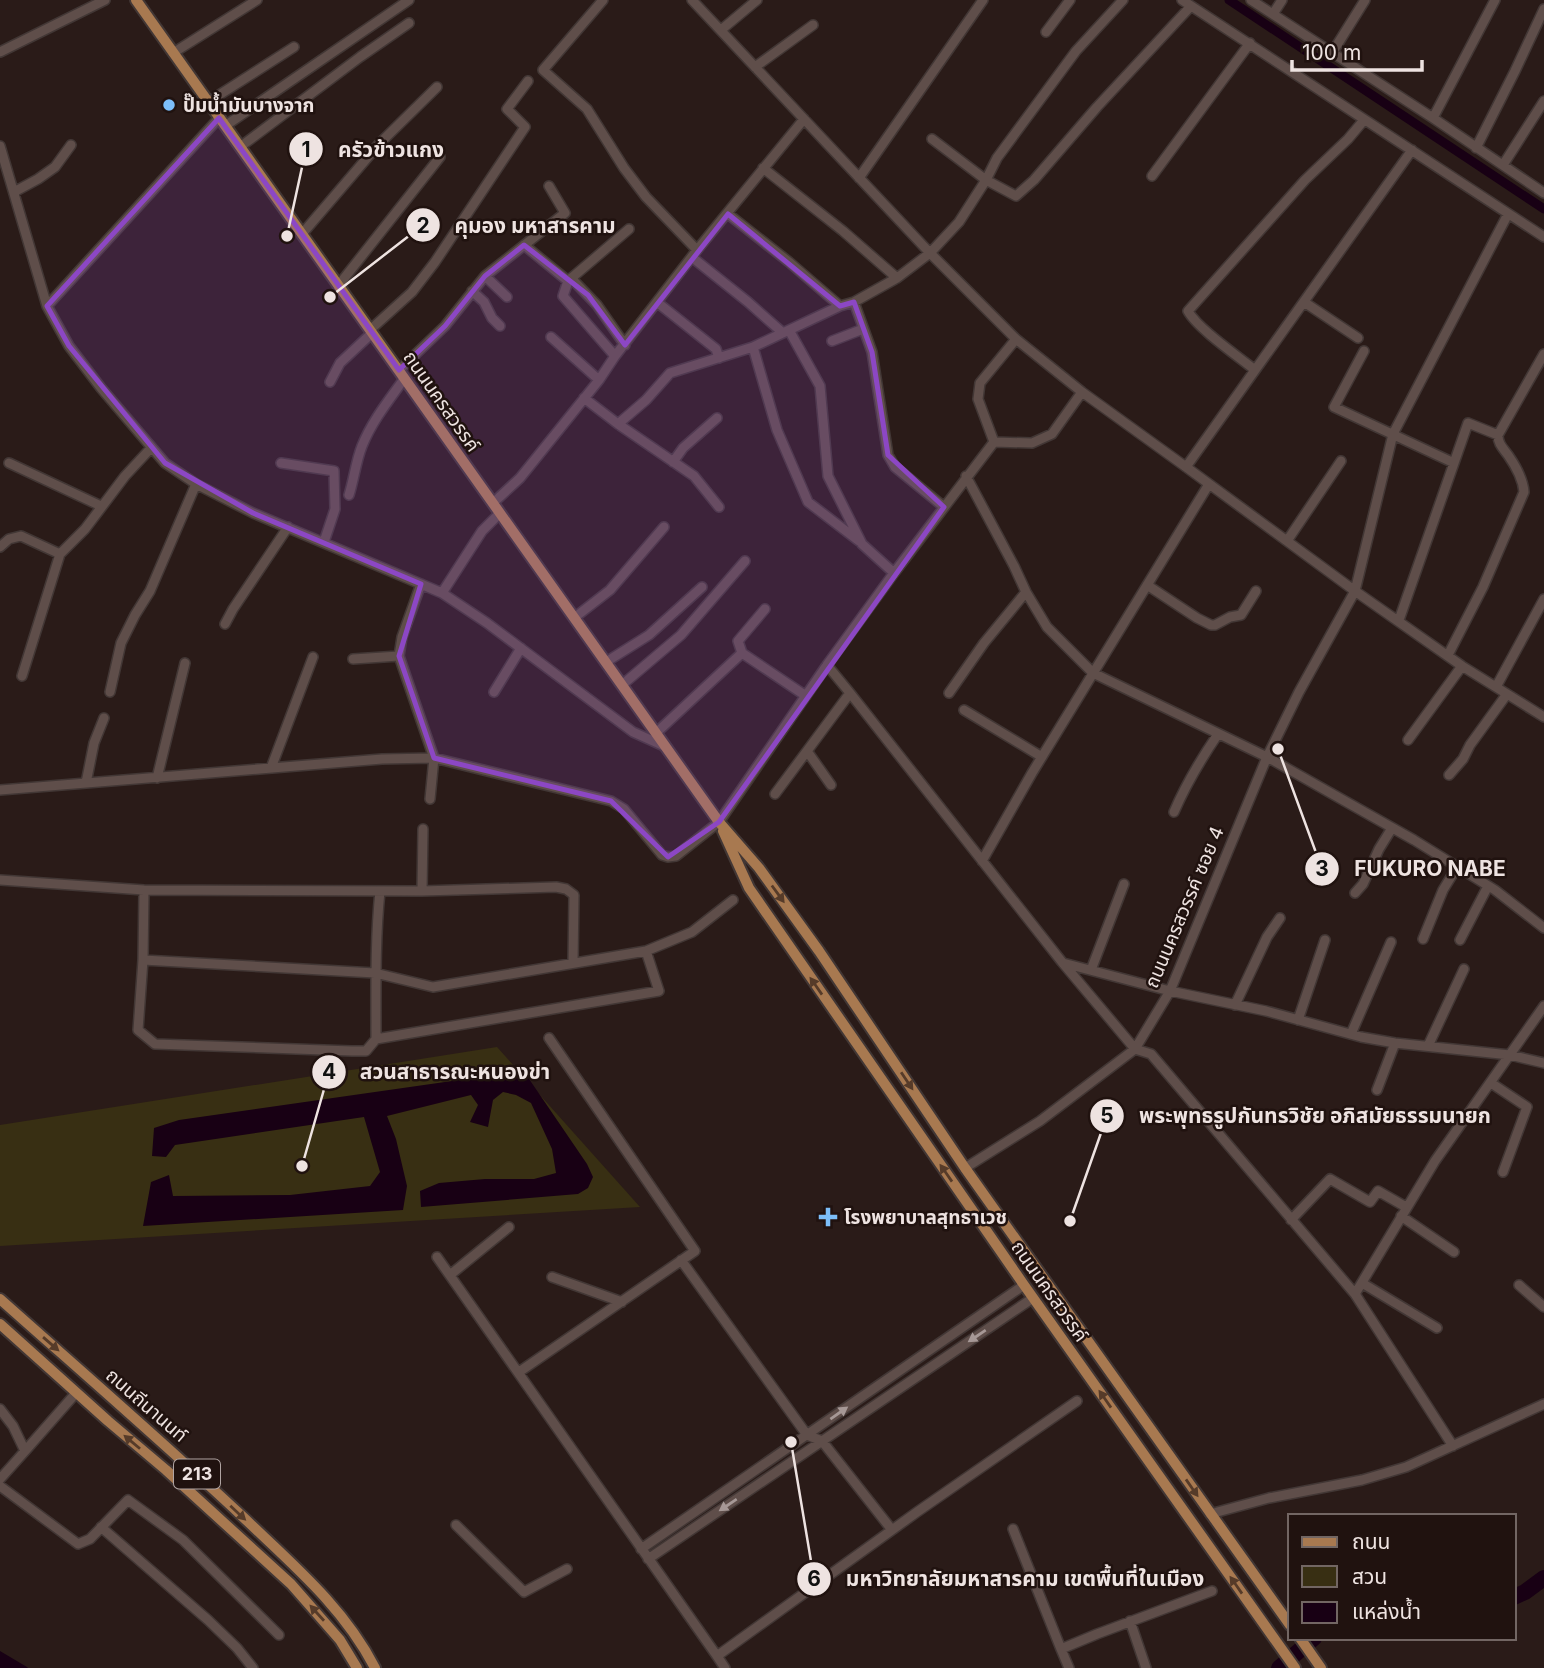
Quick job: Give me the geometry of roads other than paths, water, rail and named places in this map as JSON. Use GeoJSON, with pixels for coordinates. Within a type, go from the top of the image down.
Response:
{"type":"FeatureCollection","features":[{"type":"Feature","properties":{"kind":"main road","name":"ถนนนครสวรรค์"},"geometry":{"type":"LineString","coordinates":[[136,0],[719,822],[759,868],[819,951],[965,1168],[1288,1622]]}},
{"type":"Feature","properties":{"kind":"main road","name":"ถนนนครสวรรค์"},"geometry":{"type":"LineString","coordinates":[[719,822],[743,879],[1033,1298],[1295,1668]]}},
{"type":"Feature","properties":{"kind":"main road"},"geometry":{"type":"LineString","coordinates":[[743,879],[759,868]]}},
{"type":"Feature","properties":{"kind":"main road","name":"ถนนถีนานนท์"},"geometry":{"type":"LineString","coordinates":[[0,1299],[179,1457],[309,1580],[333,1606],[367,1652],[375,1668]]}},
{"type":"Feature","properties":{"kind":"main road","name":"ถนนถีนานนท์"},"geometry":{"type":"LineString","coordinates":[[0,1324],[290,1584],[340,1640],[357,1668]]}},
{"type":"Feature","properties":{"kind":"main road"},"geometry":{"type":"LineString","coordinates":[[166,1471],[179,1457]]}},
{"type":"Feature","properties":{"kind":"main road"},"geometry":{"type":"LineString","coordinates":[[1154,1468],[1170,1457]]}},
{"type":"Feature","properties":{"kind":"main road"},"geometry":{"type":"LineString","coordinates":[[1301,1640],[1318,1664]]}},
{"type":"Feature","properties":{"kind":"street"},"geometry":{"type":"LineString","coordinates":[[0,52],[105,0]]}},
{"type":"Feature","properties":{"kind":"street"},"geometry":{"type":"LineString","coordinates":[[173,53],[257,0]]}},
{"type":"Feature","properties":{"kind":"street"},"geometry":{"type":"LineString","coordinates":[[47,306],[222,122],[409,0]]}},
{"type":"Feature","properties":{"kind":"street"},"geometry":{"type":"LineString","coordinates":[[603,0],[543,70],[587,109],[624,168],[695,254],[786,332],[820,386],[828,476],[862,544]]}},
{"type":"Feature","properties":{"kind":"street"},"geometry":{"type":"LineString","coordinates":[[692,0],[930,253],[1016,339],[1082,392],[1355,591],[1462,666],[1544,716]]}},
{"type":"Feature","properties":{"kind":"street"},"geometry":{"type":"LineString","coordinates":[[721,30],[757,0]]}},
{"type":"Feature","properties":{"kind":"street"},"geometry":{"type":"LineString","coordinates":[[859,178],[983,0]]}},
{"type":"Feature","properties":{"kind":"street"},"geometry":{"type":"LineString","coordinates":[[1046,33],[1070,0]]}},
{"type":"Feature","properties":{"kind":"street"},"geometry":{"type":"LineString","coordinates":[[618,424],[646,400],[670,373],[753,347],[853,302],[897,278],[930,253],[959,222],[997,158],[1076,51],[1123,0]]}},
{"type":"Feature","properties":{"kind":"street"},"geometry":{"type":"LineString","coordinates":[[1251,0],[1544,193]]}},
{"type":"Feature","properties":{"kind":"street"},"geometry":{"type":"LineString","coordinates":[[1273,14],[1282,0]]}},
{"type":"Feature","properties":{"kind":"street"},"geometry":{"type":"LineString","coordinates":[[1332,53],[1365,0]]}},
{"type":"Feature","properties":{"kind":"street"},"geometry":{"type":"LineString","coordinates":[[1433,118],[1495,0]]}},
{"type":"Feature","properties":{"kind":"street"},"geometry":{"type":"LineString","coordinates":[[932,139],[986,180],[1016,196],[1034,180],[1187,3],[1544,237]]}},
{"type":"Feature","properties":{"kind":"street"},"geometry":{"type":"LineString","coordinates":[[1476,148],[1544,9]]}},
{"type":"Feature","properties":{"kind":"street"},"geometry":{"type":"LineString","coordinates":[[240,147],[409,23]]}},
{"type":"Feature","properties":{"kind":"street"},"geometry":{"type":"LineString","coordinates":[[755,67],[813,25]]}},
{"type":"Feature","properties":{"kind":"street"},"geometry":{"type":"LineString","coordinates":[[1152,176],[1250,43]]}},
{"type":"Feature","properties":{"kind":"street"},"geometry":{"type":"LineString","coordinates":[[208,102],[294,47]]}},
{"type":"Feature","properties":{"kind":"street"},"geometry":{"type":"LineString","coordinates":[[330,382],[340,363],[412,292],[525,127],[506,108],[528,81]]}},
{"type":"Feature","properties":{"kind":"street"},"geometry":{"type":"LineString","coordinates":[[302,234],[379,144],[437,88]]}},
{"type":"Feature","properties":{"kind":"street"},"geometry":{"type":"LineString","coordinates":[[1503,165],[1544,101]]}},
{"type":"Feature","properties":{"kind":"street"},"geometry":{"type":"LineString","coordinates":[[493,503],[520,478],[804,119]]}},
{"type":"Feature","properties":{"kind":"street"},"geometry":{"type":"LineString","coordinates":[[1255,370],[1201,326],[1188,311],[1305,180],[1364,120]]}},
{"type":"Feature","properties":{"kind":"street"},"geometry":{"type":"LineString","coordinates":[[14,192],[55,167],[71,145]]}},
{"type":"Feature","properties":{"kind":"street"},"geometry":{"type":"LineString","coordinates":[[0,146],[47,306],[69,346],[165,463],[196,484],[253,513],[442,593],[634,732],[666,747]]}},
{"type":"Feature","properties":{"kind":"street"},"geometry":{"type":"LineString","coordinates":[[1186,467],[1412,150]]}},
{"type":"Feature","properties":{"kind":"street"},"geometry":{"type":"LineString","coordinates":[[338,286],[440,157]]}},
{"type":"Feature","properties":{"kind":"street"},"geometry":{"type":"LineString","coordinates":[[763,168],[843,230],[897,278]]}},
{"type":"Feature","properties":{"kind":"street"},"geometry":{"type":"LineString","coordinates":[[349,495],[361,449],[374,420],[402,374],[485,276],[565,213],[549,186]]}},
{"type":"Feature","properties":{"kind":"street"},"geometry":{"type":"LineString","coordinates":[[728,214],[840,306]]}},
{"type":"Feature","properties":{"kind":"street","name":"ถนนนครสวรรค์ ซอย 4"},"geometry":{"type":"LineString","coordinates":[[965,1168],[1041,1121],[1135,1049],[1170,991],[1267,757],[1355,591],[1392,434],[1508,214]]}},
{"type":"Feature","properties":{"kind":"street"},"geometry":{"type":"LineString","coordinates":[[615,356],[563,296],[570,279],[629,229]]}},
{"type":"Feature","properties":{"kind":"street"},"geometry":{"type":"LineString","coordinates":[[524,245],[570,279],[597,305],[625,345]]}},
{"type":"Feature","properties":{"kind":"street"},"geometry":{"type":"LineString","coordinates":[[485,276],[507,297]]}},
{"type":"Feature","properties":{"kind":"street"},"geometry":{"type":"LineString","coordinates":[[472,291],[484,302],[492,318],[500,326]]}},
{"type":"Feature","properties":{"kind":"street"},"geometry":{"type":"LineString","coordinates":[[853,302],[872,352],[888,455],[895,467],[944,507]]}},
{"type":"Feature","properties":{"kind":"street"},"geometry":{"type":"LineString","coordinates":[[1304,302],[1359,338]]}},
{"type":"Feature","properties":{"kind":"street"},"geometry":{"type":"LineString","coordinates":[[658,303],[716,349],[719,358]]}},
{"type":"Feature","properties":{"kind":"street"},"geometry":{"type":"LineString","coordinates":[[832,341],[863,329]]}},
{"type":"Feature","properties":{"kind":"street"},"geometry":{"type":"LineString","coordinates":[[551,337],[599,380]]}},
{"type":"Feature","properties":{"kind":"street"},"geometry":{"type":"LineString","coordinates":[[994,442],[978,399],[980,383],[1016,339]]}},
{"type":"Feature","properties":{"kind":"street"},"geometry":{"type":"LineString","coordinates":[[753,347],[777,430],[808,502],[894,573]]}},
{"type":"Feature","properties":{"kind":"street"},"geometry":{"type":"LineString","coordinates":[[1364,351],[1334,407],[1454,463]]}},
{"type":"Feature","properties":{"kind":"street"},"geometry":{"type":"LineString","coordinates":[[1448,655],[1475,604],[1524,492],[1521,478],[1499,443],[1497,435],[1544,354]]}},
{"type":"Feature","properties":{"kind":"street"},"geometry":{"type":"LineString","coordinates":[[994,442],[1032,443],[1052,434],[1082,392]]}},
{"type":"Feature","properties":{"kind":"street"},"geometry":{"type":"LineString","coordinates":[[584,398],[694,476],[719,507]]}},
{"type":"Feature","properties":{"kind":"street"},"geometry":{"type":"LineString","coordinates":[[673,462],[683,448],[717,418]]}},
{"type":"Feature","properties":{"kind":"street"},"geometry":{"type":"LineString","coordinates":[[1399,621],[1468,423],[1497,435]]}},
{"type":"Feature","properties":{"kind":"street"},"geometry":{"type":"LineString","coordinates":[[0,790],[382,759],[434,758],[611,800],[624,809],[662,855],[668,858],[676,856],[719,822],[827,665],[994,442]]}},
{"type":"Feature","properties":{"kind":"street"},"geometry":{"type":"LineString","coordinates":[[22,676],[60,554],[85,529],[125,476],[151,448]]}},
{"type":"Feature","properties":{"kind":"street"},"geometry":{"type":"LineString","coordinates":[[1287,541],[1341,461]]}},
{"type":"Feature","properties":{"kind":"street"},"geometry":{"type":"LineString","coordinates":[[9,463],[101,506]]}},
{"type":"Feature","properties":{"kind":"street"},"geometry":{"type":"LineString","coordinates":[[281,463],[334,471],[335,509],[324,542]]}},
{"type":"Feature","properties":{"kind":"street"},"geometry":{"type":"LineString","coordinates":[[966,476],[1047,627],[1093,673],[1267,757],[1488,886],[1544,928]]}},
{"type":"Feature","properties":{"kind":"street"},"geometry":{"type":"LineString","coordinates":[[110,692],[121,643],[150,591],[196,484]]}},
{"type":"Feature","properties":{"kind":"street"},"geometry":{"type":"LineString","coordinates":[[982,861],[1042,757],[1209,484]]}},
{"type":"Feature","properties":{"kind":"street"},"geometry":{"type":"LineString","coordinates":[[442,593],[482,531],[500,513]]}},
{"type":"Feature","properties":{"kind":"street"},"geometry":{"type":"LineString","coordinates":[[225,624],[288,527]]}},
{"type":"Feature","properties":{"kind":"street"},"geometry":{"type":"LineString","coordinates":[[574,618],[610,590],[664,527]]}},
{"type":"Feature","properties":{"kind":"street"},"geometry":{"type":"LineString","coordinates":[[0,547],[9,539],[21,536],[60,554]]}},
{"type":"Feature","properties":{"kind":"street"},"geometry":{"type":"LineString","coordinates":[[622,685],[681,635],[745,561]]}},
{"type":"Feature","properties":{"kind":"street"},"geometry":{"type":"LineString","coordinates":[[421,584],[402,637],[399,656],[434,758],[430,799]]}},
{"type":"Feature","properties":{"kind":"street"},"geometry":{"type":"LineString","coordinates":[[1147,585],[1197,618],[1215,625],[1241,615],[1256,591]]}},
{"type":"Feature","properties":{"kind":"street"},"geometry":{"type":"LineString","coordinates":[[606,662],[649,635],[702,587]]}},
{"type":"Feature","properties":{"kind":"street"},"geometry":{"type":"LineString","coordinates":[[949,693],[984,643],[1026,592]]}},
{"type":"Feature","properties":{"kind":"street"},"geometry":{"type":"LineString","coordinates":[[1496,687],[1544,599]]}},
{"type":"Feature","properties":{"kind":"street"},"geometry":{"type":"LineString","coordinates":[[765,609],[738,642],[742,653],[806,696]]}},
{"type":"Feature","properties":{"kind":"street"},"geometry":{"type":"LineString","coordinates":[[494,692],[521,648]]}},
{"type":"Feature","properties":{"kind":"street"},"geometry":{"type":"LineString","coordinates":[[656,733],[742,653]]}},
{"type":"Feature","properties":{"kind":"street"},"geometry":{"type":"LineString","coordinates":[[354,659],[399,656]]}},
{"type":"Feature","properties":{"kind":"street"},"geometry":{"type":"LineString","coordinates":[[271,768],[313,657]]}},
{"type":"Feature","properties":{"kind":"street"},"geometry":{"type":"LineString","coordinates":[[157,778],[185,663]]}},
{"type":"Feature","properties":{"kind":"street"},"geometry":{"type":"LineString","coordinates":[[827,665],[1062,962],[1135,1049],[1150,1054],[1355,1294],[1453,1446]]}},
{"type":"Feature","properties":{"kind":"street"},"geometry":{"type":"LineString","coordinates":[[1408,740],[1462,666]]}},
{"type":"Feature","properties":{"kind":"street"},"geometry":{"type":"LineString","coordinates":[[775,794],[850,692]]}},
{"type":"Feature","properties":{"kind":"street"},"geometry":{"type":"LineString","coordinates":[[1449,775],[1507,694]]}},
{"type":"Feature","properties":{"kind":"street"},"geometry":{"type":"LineString","coordinates":[[964,710],[1042,757]]}},
{"type":"Feature","properties":{"kind":"street"},"geometry":{"type":"LineString","coordinates":[[86,783],[94,743],[104,718]]}},
{"type":"Feature","properties":{"kind":"street"},"geometry":{"type":"LineString","coordinates":[[1174,812],[1193,771],[1217,734]]}},
{"type":"Feature","properties":{"kind":"street"},"geometry":{"type":"LineString","coordinates":[[807,751],[831,785]]}},
{"type":"Feature","properties":{"kind":"street"},"geometry":{"type":"LineString","coordinates":[[1355,894],[1392,828]]}},
{"type":"Feature","properties":{"kind":"street"},"geometry":{"type":"LineString","coordinates":[[422,891],[423,829]]}},
{"type":"Feature","properties":{"kind":"street"},"geometry":{"type":"LineString","coordinates":[[1423,939],[1443,890],[1457,867]]}},
{"type":"Feature","properties":{"kind":"street"},"geometry":{"type":"LineString","coordinates":[[0,880],[144,890],[422,891],[566,888],[574,895],[573,963]]}},
{"type":"Feature","properties":{"kind":"street"},"geometry":{"type":"LineString","coordinates":[[1091,970],[1124,884]]}},
{"type":"Feature","properties":{"kind":"street"},"geometry":{"type":"LineString","coordinates":[[1460,940],[1488,886]]}},
{"type":"Feature","properties":{"kind":"street"},"geometry":{"type":"LineString","coordinates":[[144,890],[138,1030],[155,1044],[352,1051],[366,1051],[376,1039],[375,973],[380,891]]}},
{"type":"Feature","properties":{"kind":"street"},"geometry":{"type":"LineString","coordinates":[[143,960],[375,973],[433,987],[646,951],[692,932],[733,900]]}},
{"type":"Feature","properties":{"kind":"street"},"geometry":{"type":"LineString","coordinates":[[1235,1005],[1267,937],[1280,918]]}},
{"type":"Feature","properties":{"kind":"street"},"geometry":{"type":"LineString","coordinates":[[1298,1020],[1325,940]]}},
{"type":"Feature","properties":{"kind":"street"},"geometry":{"type":"LineString","coordinates":[[1352,1034],[1391,942]]}},
{"type":"Feature","properties":{"kind":"street"},"geometry":{"type":"LineString","coordinates":[[376,1039],[659,992],[646,951]]}},
{"type":"Feature","properties":{"kind":"street"},"geometry":{"type":"LineString","coordinates":[[1062,962],[1170,991],[1266,1011],[1352,1034],[1395,1043],[1510,1055],[1544,1063]]}},
{"type":"Feature","properties":{"kind":"street"},"geometry":{"type":"LineString","coordinates":[[1428,1046],[1464,969]]}},
{"type":"Feature","properties":{"kind":"street"},"geometry":{"type":"LineString","coordinates":[[1355,1294],[1436,1161],[1544,1006]]}},
{"type":"Feature","properties":{"kind":"street"},"geometry":{"type":"LineString","coordinates":[[520,1372],[695,1251],[549,1038]]}},
{"type":"Feature","properties":{"kind":"street"},"geometry":{"type":"LineString","coordinates":[[1377,1090],[1395,1043]]}},
{"type":"Feature","properties":{"kind":"street"},"geometry":{"type":"LineString","coordinates":[[1491,1083],[1527,1107],[1503,1172]]}},
{"type":"Feature","properties":{"kind":"street"},"geometry":{"type":"LineString","coordinates":[[1292,1220],[1330,1179],[1370,1202],[1377,1191],[1406,1207]]}},
{"type":"Feature","properties":{"kind":"street"},"geometry":{"type":"LineString","coordinates":[[1401,1216],[1454,1252]]}},
{"type":"Feature","properties":{"kind":"street"},"geometry":{"type":"LineString","coordinates":[[450,1275],[509,1227]]}},
{"type":"Feature","properties":{"kind":"street"},"geometry":{"type":"LineString","coordinates":[[437,1257],[725,1668]]}},
{"type":"Feature","properties":{"kind":"street"},"geometry":{"type":"LineString","coordinates":[[681,1261],[807,1435],[822,1441],[892,1530]]}},
{"type":"Feature","properties":{"kind":"street"},"geometry":{"type":"LineString","coordinates":[[552,1277],[622,1302]]}},
{"type":"Feature","properties":{"kind":"street"},"geometry":{"type":"LineString","coordinates":[[1363,1283],[1437,1328]]}},
{"type":"Feature","properties":{"kind":"street"},"geometry":{"type":"LineString","coordinates":[[641,1549],[1024,1285]]}},
{"type":"Feature","properties":{"kind":"street"},"geometry":{"type":"LineString","coordinates":[[1519,1285],[1544,1307]]}},
{"type":"Feature","properties":{"kind":"street"},"geometry":{"type":"LineString","coordinates":[[648,1559],[1033,1298]]}},
{"type":"Feature","properties":{"kind":"street"},"geometry":{"type":"LineString","coordinates":[[942,1342],[951,1354]]}},
{"type":"Feature","properties":{"kind":"street"},"geometry":{"type":"LineString","coordinates":[[901,1370],[909,1382]]}},
{"type":"Feature","properties":{"kind":"street"},"geometry":{"type":"LineString","coordinates":[[0,1479],[76,1393]]}},
{"type":"Feature","properties":{"kind":"street"},"geometry":{"type":"LineString","coordinates":[[864,1396],[872,1407]]}},
{"type":"Feature","properties":{"kind":"street"},"geometry":{"type":"LineString","coordinates":[[718,1656],[1077,1401]]}},
{"type":"Feature","properties":{"kind":"street"},"geometry":{"type":"LineString","coordinates":[[1210,1514],[1269,1498],[1362,1480],[1406,1467],[1544,1404]]}},
{"type":"Feature","properties":{"kind":"street"},"geometry":{"type":"LineString","coordinates":[[0,1409],[13,1426],[25,1451]]}},
{"type":"Feature","properties":{"kind":"street"},"geometry":{"type":"LineString","coordinates":[[771,1460],[779,1471]]}},
{"type":"Feature","properties":{"kind":"street"},"geometry":{"type":"LineString","coordinates":[[742,1480],[749,1491]]}},
{"type":"Feature","properties":{"kind":"street"},"geometry":{"type":"LineString","coordinates":[[0,1486],[78,1544],[90,1539],[128,1500],[183,1541],[279,1635]]}},
{"type":"Feature","properties":{"kind":"street"},"geometry":{"type":"LineString","coordinates":[[702,1507],[709,1518]]}},
{"type":"Feature","properties":{"kind":"street"},"geometry":{"type":"LineString","coordinates":[[456,1525],[524,1592],[567,1569]]}},
{"type":"Feature","properties":{"kind":"street"},"geometry":{"type":"LineString","coordinates":[[102,1527],[208,1620],[253,1668]]}},
{"type":"Feature","properties":{"kind":"street"},"geometry":{"type":"LineString","coordinates":[[1013,1529],[1069,1668]]}},
{"type":"Feature","properties":{"kind":"street"},"geometry":{"type":"LineString","coordinates":[[1061,1649],[1212,1591]]}},
{"type":"Feature","properties":{"kind":"street"},"geometry":{"type":"LineString","coordinates":[[1130,1621],[1146,1668]]}},
{"type":"Feature","properties":{"kind":"water"},"geometry":{"type":"Polygon","coordinates":[[[508,1073],[527,1076],[587,1164],[593,1177],[588,1188],[578,1194],[421,1207],[420,1191],[439,1183],[534,1179],[556,1173],[552,1149],[531,1103],[503,1092],[493,1100],[488,1127],[470,1122],[478,1105],[471,1095],[387,1116],[396,1139],[407,1186],[403,1210],[143,1226],[151,1182],[169,1175],[173,1196],[290,1195],[370,1186],[380,1172],[364,1117],[175,1145],[166,1157],[152,1156],[154,1128],[179,1120],[508,1073]]]}},
{"type":"Feature","properties":{"kind":"water"},"geometry":{"type":"Polygon","coordinates":[[[0,1651],[27,1667],[28,1668],[0,1668],[0,1651]]]}},
{"type":"Feature","properties":{"kind":"waterway"},"geometry":{"type":"LineString","coordinates":[[1229,0],[1544,209]]}},
{"type":"Feature","properties":{"kind":"waterway"},"geometry":{"type":"LineString","coordinates":[[1516,1596],[1544,1578]]}},
{"type":"Feature","properties":{"kind":"waterway"},"geometry":{"type":"LineString","coordinates":[[1279,1668],[1312,1640]]}},
{"type":"Feature","properties":{"kind":"place","name":"ปั๊มน้ำมันบางจาก"},"geometry":{"type":"Point","coordinates":[169,105]}},
{"type":"Feature","properties":{"kind":"place","name":"ครัวข้าวแกง"},"geometry":{"type":"Point","coordinates":[287,236]}},
{"type":"Feature","properties":{"kind":"place","name":"คุมอง มหาสารคาม"},"geometry":{"type":"Point","coordinates":[330,297]}},
{"type":"Feature","properties":{"kind":"place","name":"FUKURO NABE"},"geometry":{"type":"Point","coordinates":[1278,749]}},
{"type":"Feature","properties":{"kind":"place","name":"สวนสาธารณะหนองข่า"},"geometry":{"type":"Point","coordinates":[302,1166]}},
{"type":"Feature","properties":{"kind":"place","name":"โรงพยาบาลสุทธาเวช"},"geometry":{"type":"Point","coordinates":[828,1217]}},
{"type":"Feature","properties":{"kind":"place","name":"พระพุทธรูปกันทรวิชัย อภิสมัยธรรมนายก"},"geometry":{"type":"Point","coordinates":[1070,1221]}},
{"type":"Feature","properties":{"kind":"place","name":"มหาวิทยาลัยมหาสารคาม เขตพื้นที่ในเมือง"},"geometry":{"type":"Point","coordinates":[791,1442]}}]}
